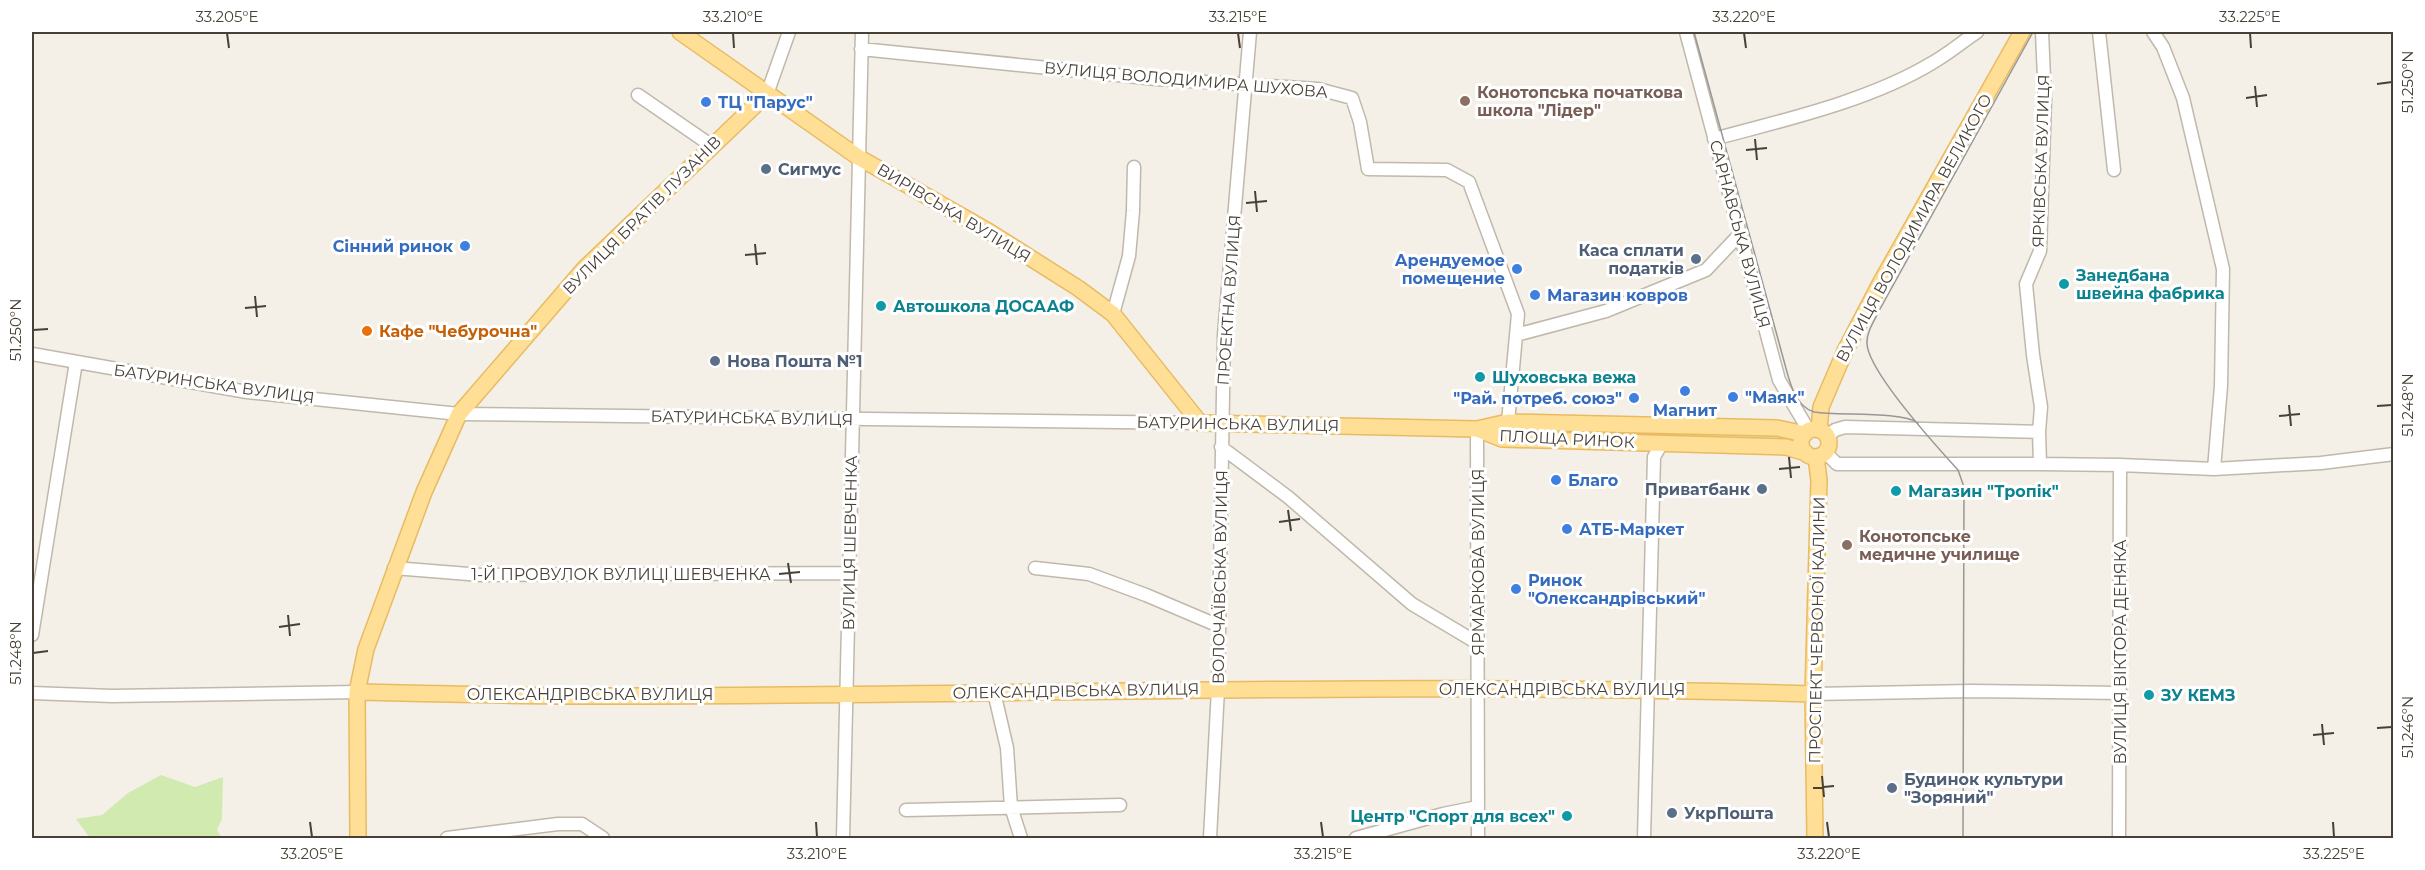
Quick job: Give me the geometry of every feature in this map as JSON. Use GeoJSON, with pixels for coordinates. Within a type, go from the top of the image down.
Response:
{"type":"FeatureCollection","features":[{"type":"Feature","properties":{"kind":"main road","name":"ВИРІВСЬКА ВУЛИЦЯ"},"geometry":{"type":"LineString","coordinates":[[680,32],[858,156],[988,231],[1078,288],[1113,314],[1200,423]]}},
{"type":"Feature","properties":{"kind":"main road","name":"ВУЛИЦЯ ВОЛОДИМИРА ВЕЛИКОГО"},"geometry":{"type":"LineString","coordinates":[[1815,442],[1821,407],[1845,351],[1881,282],[2022,32]]}},
{"type":"Feature","properties":{"kind":"main road","name":"ВУЛИЦЯ БРАТІВ ЛУЗАНІВ"},"geometry":{"type":"LineString","coordinates":[[358,838],[357,692],[366,649],[423,492],[459,414],[585,267],[767,94]]}},
{"type":"Feature","properties":{"kind":"main road","name":"ПЛОЩА РИНОК"},"geometry":{"type":"LineString","coordinates":[[1477,429],[1508,422],[1777,428],[1815,442]]}},
{"type":"Feature","properties":{"kind":"main road","name":"БАТУРИНСЬКА ВУЛИЦЯ"},"geometry":{"type":"LineString","coordinates":[[1200,423],[1477,429]]}},
{"type":"Feature","properties":{"kind":"main road","name":"ПЛОЩА РИНОК"},"geometry":{"type":"LineString","coordinates":[[1477,429],[1502,439],[1786,447],[1815,442]]}},
{"type":"Feature","properties":{"kind":"main road","name":"ПРОСПЕКТ ЧЕРВОНОЇ КАЛИНИ"},"geometry":{"type":"LineString","coordinates":[[1815,442],[1819,480],[1813,694],[1815,838]]}},
{"type":"Feature","properties":{"kind":"main road","name":"ОЛЕКСАНДРІВСЬКА ВУЛИЦЯ"},"geometry":{"type":"LineString","coordinates":[[357,692],[597,696],[1478,688],[1647,689],[1813,694]]}},
{"type":"Feature","properties":{"kind":"street"},"geometry":{"type":"LineString","coordinates":[[767,94],[789,32]]}},
{"type":"Feature","properties":{"kind":"street","name":"ВУЛИЦЯ ШЕВЧЕНКА"},"geometry":{"type":"LineString","coordinates":[[843,838],[862,32]]}},
{"type":"Feature","properties":{"kind":"street","name":"ПРОЕКТНА ВУЛИЦЯ"},"geometry":{"type":"LineString","coordinates":[[1222,424],[1224,335],[1250,32]]}},
{"type":"Feature","properties":{"kind":"street","name":"САРНАВСЬКА ВУЛИЦЯ"},"geometry":{"type":"LineString","coordinates":[[1686,32],[1779,380],[1815,442]]}},
{"type":"Feature","properties":{"kind":"street"},"geometry":{"type":"LineString","coordinates":[[1714,139],[1868,93],[1931,64],[1977,32]]}},
{"type":"Feature","properties":{"kind":"street","name":"ЯРКІВСЬКА ВУЛИЦЯ"},"geometry":{"type":"LineString","coordinates":[[2040,464],[2041,407],[2026,284],[2040,251],[2045,102],[2042,32]]}},
{"type":"Feature","properties":{"kind":"street"},"geometry":{"type":"LineString","coordinates":[[2099,32],[2114,170]]}},
{"type":"Feature","properties":{"kind":"street"},"geometry":{"type":"LineString","coordinates":[[2153,32],[2163,47],[2183,98],[2223,269],[2221,386],[2214,469]]}},
{"type":"Feature","properties":{"kind":"street","name":"ВУЛИЦЯ ВОЛОДИМИРА ШУХОВА"},"geometry":{"type":"LineString","coordinates":[[861,50],[1157,79],[1318,89],[1352,98],[1360,122],[1368,169],[1446,170],[1469,182],[1518,314],[1508,422]]}},
{"type":"Feature","properties":{"kind":"street"},"geometry":{"type":"LineString","coordinates":[[639,95],[712,146]]}},
{"type":"Feature","properties":{"kind":"street"},"geometry":{"type":"LineString","coordinates":[[1113,314],[1129,256],[1134,167]]}},
{"type":"Feature","properties":{"kind":"street"},"geometry":{"type":"LineString","coordinates":[[1516,335],[1606,311],[1706,270],[1740,234]]}},
{"type":"Feature","properties":{"kind":"street","name":"БАТУРИНСЬКА ВУЛИЦЯ"},"geometry":{"type":"LineString","coordinates":[[32,354],[246,392],[459,414],[1200,423]]}},
{"type":"Feature","properties":{"kind":"street"},"geometry":{"type":"LineString","coordinates":[[32,635],[76,362]]}},
{"type":"Feature","properties":{"kind":"street","name":"ВОЛОЧАЇВСЬКА ВУЛИЦЯ"},"geometry":{"type":"LineString","coordinates":[[1210,838],[1218,689],[1222,424]]}},
{"type":"Feature","properties":{"kind":"street"},"geometry":{"type":"LineString","coordinates":[[2039,432],[1845,427],[1815,442],[1837,464],[2120,465],[2214,469],[2321,463],[2394,454]]}},
{"type":"Feature","properties":{"kind":"street","name":"ЯРМАРКОВА ВУЛИЦЯ"},"geometry":{"type":"LineString","coordinates":[[1477,429],[1478,838]]}},
{"type":"Feature","properties":{"kind":"street"},"geometry":{"type":"LineString","coordinates":[[1644,838],[1654,457],[1662,443]]}},
{"type":"Feature","properties":{"kind":"street"},"geometry":{"type":"LineString","coordinates":[[1221,447],[1288,497],[1412,604],[1479,644]]}},
{"type":"Feature","properties":{"kind":"street","name":"ВУЛИЦЯ ВІКТОРА ДЕНЯКА"},"geometry":{"type":"LineString","coordinates":[[2119,838],[2120,465]]}},
{"type":"Feature","properties":{"kind":"street","name":"1-Й ПРОВУЛОК ВУЛИЦІ ШЕВЧЕНКА"},"geometry":{"type":"LineString","coordinates":[[394,568],[481,575],[848,573]]}},
{"type":"Feature","properties":{"kind":"street"},"geometry":{"type":"LineString","coordinates":[[1035,568],[1089,574],[1146,595],[1219,627]]}},
{"type":"Feature","properties":{"kind":"street","name":"ОЛЕКСАНДРІВСЬКА ВУЛИЦЯ"},"geometry":{"type":"LineString","coordinates":[[1813,694],[1971,691],[2121,693]]}},
{"type":"Feature","properties":{"kind":"street","name":"ОЛЕКСАНДРІВСЬКА ВУЛИЦЯ"},"geometry":{"type":"LineString","coordinates":[[32,693],[112,696],[357,692]]}},
{"type":"Feature","properties":{"kind":"street"},"geometry":{"type":"LineString","coordinates":[[994,692],[1006,748],[1011,807],[1021,838]]}},
{"type":"Feature","properties":{"kind":"street"},"geometry":{"type":"LineString","coordinates":[[906,810],[1120,805]]}},
{"type":"Feature","properties":{"kind":"street"},"geometry":{"type":"LineString","coordinates":[[1356,838],[1443,814],[1478,807]]}},
{"type":"Feature","properties":{"kind":"street"},"geometry":{"type":"LineString","coordinates":[[447,838],[582,824],[603,838]]}},
{"type":"Feature","properties":{"kind":"green space"},"geometry":{"type":"Polygon","coordinates":[[[1503,427],[1780,434],[1782,440],[1503,433],[1501,430],[1503,427]]]}},
{"type":"Feature","properties":{"kind":"green space"},"geometry":{"type":"Polygon","coordinates":[[[161,775],[195,787],[223,777],[222,819],[217,830],[222,838],[90,838],[76,819],[102,815],[128,793],[161,775]]]}},
{"type":"Feature","properties":{"kind":"tram line"},"geometry":{"type":"LineString","coordinates":[[1694,32],[1788,376],[1797,398],[1807,409],[1814,412],[1884,415],[1910,419],[1918,423]]}},
{"type":"Feature","properties":{"kind":"tram line"},"geometry":{"type":"LineString","coordinates":[[1963,838],[1964,487],[1958,470],[1905,409],[1879,372],[1871,357],[1867,340],[1880,309],[2033,32]]}},
{"type":"Feature","properties":{"kind":"place","name":"Конотопська початкова школа \"Лідер\""},"geometry":{"type":"Point","coordinates":[1465,101]}},
{"type":"Feature","properties":{"kind":"place","name":"ТЦ \"Парус\""},"geometry":{"type":"Point","coordinates":[706,102]}},
{"type":"Feature","properties":{"kind":"place","name":"Сигмус"},"geometry":{"type":"Point","coordinates":[766,169]}},
{"type":"Feature","properties":{"kind":"place","name":"Сінний ринок"},"geometry":{"type":"Point","coordinates":[465,246]}},
{"type":"Feature","properties":{"kind":"place","name":"Каса сплати податків"},"geometry":{"type":"Point","coordinates":[1696,259]}},
{"type":"Feature","properties":{"kind":"place","name":"Арендуемое помещение"},"geometry":{"type":"Point","coordinates":[1517,269]}},
{"type":"Feature","properties":{"kind":"place","name":"Занедбана швейна фабрика"},"geometry":{"type":"Point","coordinates":[2064,284]}},
{"type":"Feature","properties":{"kind":"place","name":"Магазин ковров"},"geometry":{"type":"Point","coordinates":[1535,295]}},
{"type":"Feature","properties":{"kind":"place","name":"Автошкола ДОСААФ"},"geometry":{"type":"Point","coordinates":[881,306]}},
{"type":"Feature","properties":{"kind":"place","name":"Кафе \"Чебурочна\""},"geometry":{"type":"Point","coordinates":[367,331]}},
{"type":"Feature","properties":{"kind":"place","name":"Нова Пошта №1"},"geometry":{"type":"Point","coordinates":[715,361]}},
{"type":"Feature","properties":{"kind":"place","name":"Шуховська вежа"},"geometry":{"type":"Point","coordinates":[1480,377]}},
{"type":"Feature","properties":{"kind":"place","name":"Магнит"},"geometry":{"type":"Point","coordinates":[1685,391]}},
{"type":"Feature","properties":{"kind":"place","name":"\"Маяк\""},"geometry":{"type":"Point","coordinates":[1733,397]}},
{"type":"Feature","properties":{"kind":"place","name":"\"Рай. потреб. союз\""},"geometry":{"type":"Point","coordinates":[1634,398]}},
{"type":"Feature","properties":{"kind":"place","name":"Благо"},"geometry":{"type":"Point","coordinates":[1556,480]}},
{"type":"Feature","properties":{"kind":"place","name":"Приватбанк"},"geometry":{"type":"Point","coordinates":[1762,489]}},
{"type":"Feature","properties":{"kind":"place","name":"Магазин \"Тропік\""},"geometry":{"type":"Point","coordinates":[1896,491]}},
{"type":"Feature","properties":{"kind":"place","name":"АТБ-Маркет"},"geometry":{"type":"Point","coordinates":[1567,529]}},
{"type":"Feature","properties":{"kind":"place","name":"Конотопське медичне училище"},"geometry":{"type":"Point","coordinates":[1847,545]}},
{"type":"Feature","properties":{"kind":"place","name":"Ринок \"Олександрівський\""},"geometry":{"type":"Point","coordinates":[1516,589]}},
{"type":"Feature","properties":{"kind":"place","name":"ЗУ КЕМЗ"},"geometry":{"type":"Point","coordinates":[2149,695]}},
{"type":"Feature","properties":{"kind":"place","name":"Будинок культури \"Зоряний\""},"geometry":{"type":"Point","coordinates":[1892,788]}},
{"type":"Feature","properties":{"kind":"place","name":"УкрПошта"},"geometry":{"type":"Point","coordinates":[1672,813]}},
{"type":"Feature","properties":{"kind":"place","name":"Центр \"Спорт для всех\""},"geometry":{"type":"Point","coordinates":[1567,816]}}]}
